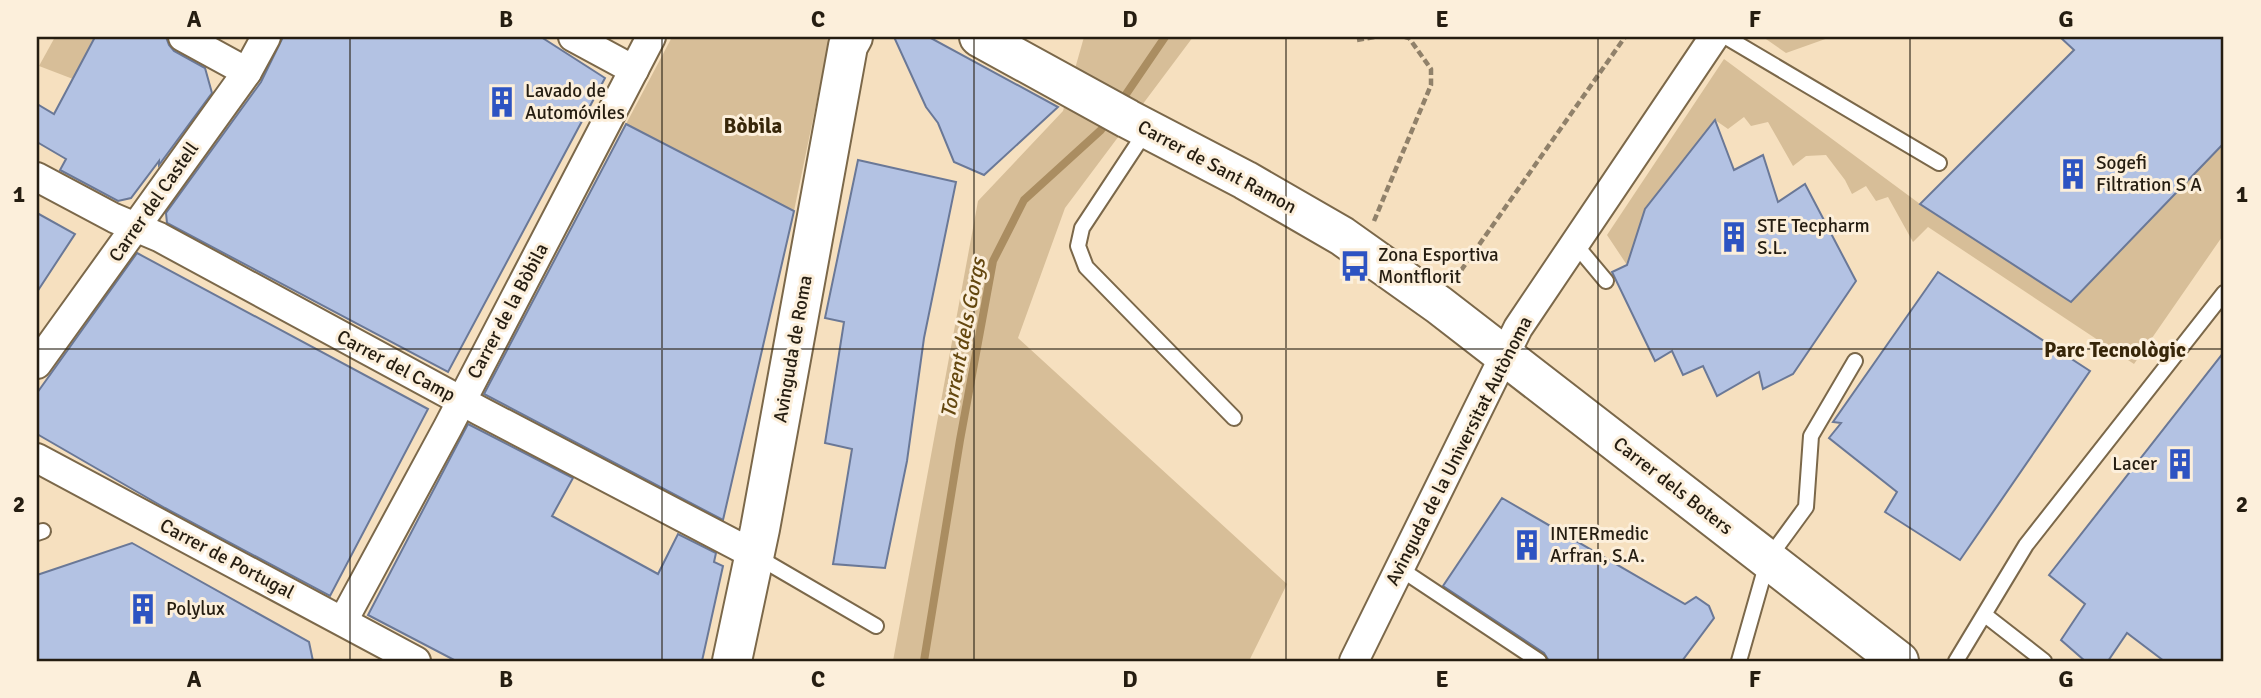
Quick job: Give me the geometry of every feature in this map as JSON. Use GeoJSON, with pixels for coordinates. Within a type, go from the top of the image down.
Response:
{"type":"FeatureCollection","features":[{"type":"Feature","properties":{"kind":"street"},"geometry":{"type":"LineString","coordinates":[[183,37],[247,72]]}},
{"type":"Feature","properties":{"kind":"street","name":"Carrer del Castell"},"geometry":{"type":"LineString","coordinates":[[37,364],[247,72],[266,37]]}},
{"type":"Feature","properties":{"kind":"street"},"geometry":{"type":"LineString","coordinates":[[573,37],[634,70]]}},
{"type":"Feature","properties":{"kind":"street","name":"Carrer de la Bòbila"},"geometry":{"type":"LineString","coordinates":[[342,621],[461,401],[651,37]]}},
{"type":"Feature","properties":{"kind":"street","name":"Avinguda de Roma"},"geometry":{"type":"LineString","coordinates":[[732,661],[755,555],[848,46],[853,37]]}},
{"type":"Feature","properties":{"kind":"street","name":"Carrer de Sant Ramon"},"geometry":{"type":"LineString","coordinates":[[979,37],[1138,125],[1245,180],[1448,298]]}},
{"type":"Feature","properties":{"kind":"street","name":"Avinguda de la Universitat Autònoma"},"geometry":{"type":"LineString","coordinates":[[1354,661],[1518,328],[1714,37]]}},
{"type":"Feature","properties":{"kind":"street","name":"Carrer del Camp"},"geometry":{"type":"LineString","coordinates":[[37,177],[114,218],[137,226],[461,401],[755,555]]}},
{"type":"Feature","properties":{"kind":"street","name":"Carrer dels Boters"},"geometry":{"type":"LineString","coordinates":[[1448,298],[1504,356],[1899,661]]}},
{"type":"Feature","properties":{"kind":"street","name":"Carrer de Portugal"},"geometry":{"type":"LineString","coordinates":[[37,457],[416,661]]}},
{"type":"Feature","properties":{"kind":"lane"},"geometry":{"type":"LineString","coordinates":[[1726,37],[1939,163]]}},
{"type":"Feature","properties":{"kind":"lane"},"geometry":{"type":"LineString","coordinates":[[1138,125],[1082,228],[1078,246],[1086,267],[1234,418]]}},
{"type":"Feature","properties":{"kind":"lane"},"geometry":{"type":"LineString","coordinates":[[1575,244],[1606,281]]}},
{"type":"Feature","properties":{"kind":"lane"},"geometry":{"type":"LineString","coordinates":[[1956,661],[2026,545],[2224,293]]}},
{"type":"Feature","properties":{"kind":"lane"},"geometry":{"type":"LineString","coordinates":[[1739,661],[1768,559],[1806,508],[1811,436],[1855,361]]}},
{"type":"Feature","properties":{"kind":"lane"},"geometry":{"type":"LineString","coordinates":[[755,555],[876,626]]}},
{"type":"Feature","properties":{"kind":"lane"},"geometry":{"type":"LineString","coordinates":[[1399,568],[1539,661]]}},
{"type":"Feature","properties":{"kind":"lane"},"geometry":{"type":"LineString","coordinates":[[1985,615],[2044,661]]}},
{"type":"Feature","properties":{"kind":"path"},"geometry":{"type":"LineString","coordinates":[[1357,40],[1375,37]]}},
{"type":"Feature","properties":{"kind":"path"},"geometry":{"type":"LineString","coordinates":[[1373,222],[1431,85],[1431,69],[1409,38],[1405,37]]}},
{"type":"Feature","properties":{"kind":"path"},"geometry":{"type":"LineString","coordinates":[[1448,298],[1625,37]]}},
{"type":"Feature","properties":{"kind":"shaded area"},"geometry":{"type":"Polygon","coordinates":[[[55,37],[95,37],[73,79],[39,66],[55,37]]]}},
{"type":"Feature","properties":{"kind":"shaded area"},"geometry":{"type":"Polygon","coordinates":[[[672,37],[830,37],[794,211],[626,124],[672,37]]]}},
{"type":"Feature","properties":{"kind":"shaded area"},"geometry":{"type":"Polygon","coordinates":[[[1084,37],[1193,37],[1065,208],[1018,338],[1287,584],[1249,661],[893,661],[978,201],[1063,111],[1084,37]]]}},
{"type":"Feature","properties":{"kind":"shaded area"},"geometry":{"type":"Polygon","coordinates":[[[1763,37],[1831,37],[1786,53],[1763,37]]]}},
{"type":"Feature","properties":{"kind":"shaded area"},"geometry":{"type":"Polygon","coordinates":[[[1724,59],[1920,204],[2071,302],[2224,143],[2224,234],[2134,364],[1928,227],[1913,242],[1888,197],[1876,201],[1866,186],[1852,194],[1826,155],[1806,156],[1793,166],[1768,122],[1751,126],[1744,117],[1728,129],[1715,120],[1645,209],[1627,265],[1607,235],[1724,59]]]}},
{"type":"Feature","properties":{"kind":"building"},"geometry":{"type":"Polygon","coordinates":[[[95,37],[166,37],[174,51],[205,68],[212,93],[131,198],[118,201],[60,170],[66,159],[37,142],[37,104],[54,114],[95,37]]]}},
{"type":"Feature","properties":{"kind":"building"},"geometry":{"type":"Polygon","coordinates":[[[283,37],[541,37],[605,78],[448,372],[167,223],[166,213],[261,82],[283,37]]]}},
{"type":"Feature","properties":{"kind":"building"},"geometry":{"type":"Polygon","coordinates":[[[894,37],[929,37],[1058,107],[984,175],[954,162],[938,123],[926,107],[894,37]]]}},
{"type":"Feature","properties":{"kind":"building","name":"Sogefi Filtration S A"},"geometry":{"type":"Polygon","coordinates":[[[2060,37],[2224,37],[2224,143],[2071,302],[1920,204],[2074,50],[2060,37]]]}},
{"type":"Feature","properties":{"kind":"building","name":"STE Tecpharm S.L."},"geometry":{"type":"Polygon","coordinates":[[[1715,120],[1734,170],[1763,155],[1778,202],[1805,184],[1856,281],[1793,374],[1763,389],[1759,372],[1717,396],[1703,366],[1683,375],[1672,351],[1655,361],[1612,272],[1627,265],[1645,209],[1715,120]]]}},
{"type":"Feature","properties":{"kind":"building"},"geometry":{"type":"Polygon","coordinates":[[[626,124],[794,211],[723,520],[484,394],[626,124]]]}},
{"type":"Feature","properties":{"kind":"building"},"geometry":{"type":"Polygon","coordinates":[[[858,160],[956,182],[924,338],[907,461],[885,568],[833,564],[852,449],[825,443],[844,322],[825,318],[858,160]]]}},
{"type":"Feature","properties":{"kind":"building"},"geometry":{"type":"Polygon","coordinates":[[[37,213],[75,234],[37,292],[37,213]]]}},
{"type":"Feature","properties":{"kind":"building"},"geometry":{"type":"Polygon","coordinates":[[[137,253],[428,409],[330,596],[165,508],[37,434],[37,393],[137,253]]]}},
{"type":"Feature","properties":{"kind":"building"},"geometry":{"type":"Polygon","coordinates":[[[1938,272],[2090,371],[1960,560],[1885,512],[1897,492],[1829,438],[1841,423],[1833,422],[1938,272]]]}},
{"type":"Feature","properties":{"kind":"building","name":"Lacer"},"geometry":{"type":"Polygon","coordinates":[[[2224,352],[2224,661],[2164,661],[2127,633],[2108,661],[2085,661],[2061,640],[2085,604],[2049,575],[2224,352]]]}},
{"type":"Feature","properties":{"kind":"building"},"geometry":{"type":"Polygon","coordinates":[[[468,424],[573,478],[552,516],[658,574],[678,534],[716,553],[714,562],[723,566],[702,661],[456,661],[368,615],[468,424]]]}},
{"type":"Feature","properties":{"kind":"building","name":"INTERmedic Arfran, S.A."},"geometry":{"type":"Polygon","coordinates":[[[1502,498],[1685,604],[1696,597],[1709,606],[1714,618],[1682,661],[1549,661],[1544,653],[1443,586],[1502,498]]]}},
{"type":"Feature","properties":{"kind":"building","name":"Polylux"},"geometry":{"type":"Polygon","coordinates":[[[132,543],[309,642],[313,661],[37,661],[37,575],[132,543]]]}},
{"type":"Feature","properties":{"kind":"waterway","name":"Torrent dels Gorgs"},"geometry":{"type":"LineString","coordinates":[[1120,103],[1165,37]]}},
{"type":"Feature","properties":{"kind":"waterway","name":"Torrent dels Gorgs"},"geometry":{"type":"LineString","coordinates":[[924,661],[993,261],[1024,200],[1101,130],[1109,119]]}},
{"type":"Feature","properties":{"kind":"place","name":"Lavado de Automóviles"},"geometry":{"type":"Point","coordinates":[502,102]}},
{"type":"Feature","properties":{"kind":"place","name":"Sogefi Filtration S A"},"geometry":{"type":"Point","coordinates":[2073,174]}},
{"type":"Feature","properties":{"kind":"place","name":"STE Tecpharm S.L."},"geometry":{"type":"Point","coordinates":[1734,237]}},
{"type":"Feature","properties":{"kind":"place","name":"Zona Esportiva Montflorit"},"geometry":{"type":"Point","coordinates":[1355,266]}},
{"type":"Feature","properties":{"kind":"place","name":"Lacer"},"geometry":{"type":"Point","coordinates":[2180,464]}},
{"type":"Feature","properties":{"kind":"place","name":"INTERmedic Arfran, S.A."},"geometry":{"type":"Point","coordinates":[1527,545]}},
{"type":"Feature","properties":{"kind":"place","name":"Polylux"},"geometry":{"type":"Point","coordinates":[143,609]}},
{"type":"Feature","properties":{"kind":"district","name":"Bòbila"},"geometry":{"type":"Point","coordinates":[753,126]}},
{"type":"Feature","properties":{"kind":"district","name":"Parc Tecnològic"},"geometry":{"type":"Point","coordinates":[2115,350]}}]}
